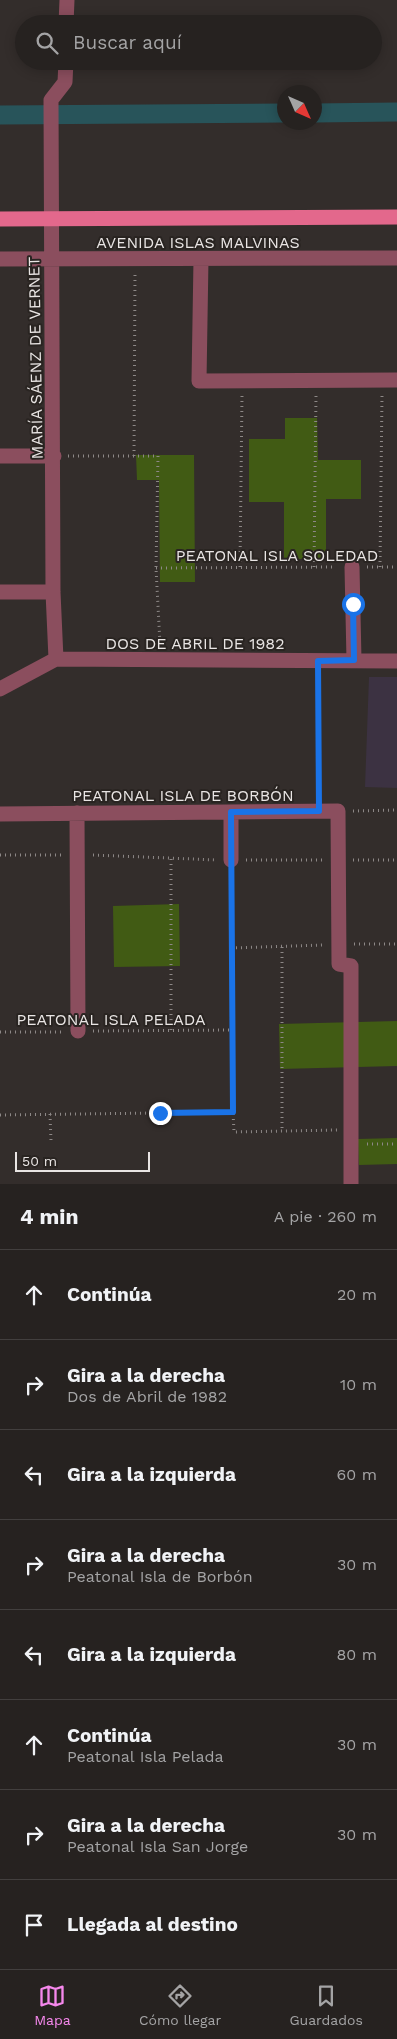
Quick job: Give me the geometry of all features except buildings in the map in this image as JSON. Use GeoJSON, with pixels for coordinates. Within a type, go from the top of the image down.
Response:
{"type":"FeatureCollection","features":[{"type":"Feature","properties":{"kind":"main road","name":"AVENIDA ISLAS MALVINAS"},"geometry":{"type":"LineString","coordinates":[[0,219],[397,217]]}},
{"type":"Feature","properties":{"kind":"street"},"geometry":{"type":"LineString","coordinates":[[66,15],[67,0]]}},
{"type":"Feature","properties":{"kind":"street","name":"MARÍA SÁENZ DE VERNET"},"geometry":{"type":"LineString","coordinates":[[56,659],[53,592],[54,456],[50,219],[51,100],[65,82],[66,70]]}},
{"type":"Feature","properties":{"kind":"street","name":"AVENIDA ISLAS MALVINAS"},"geometry":{"type":"LineString","coordinates":[[0,259],[397,258]]}},
{"type":"Feature","properties":{"kind":"street"},"geometry":{"type":"LineString","coordinates":[[201,259],[199,381],[390,380]]}},
{"type":"Feature","properties":{"kind":"street"},"geometry":{"type":"LineString","coordinates":[[0,456],[54,456]]}},
{"type":"Feature","properties":{"kind":"street"},"geometry":{"type":"LineString","coordinates":[[352,567],[354,660]]}},
{"type":"Feature","properties":{"kind":"street"},"geometry":{"type":"LineString","coordinates":[[0,592],[53,592]]}},
{"type":"Feature","properties":{"kind":"street","name":"DOS DE ABRIL DE 1982"},"geometry":{"type":"LineString","coordinates":[[0,689],[56,659],[397,661]]}},
{"type":"Feature","properties":{"kind":"street"},"geometry":{"type":"LineString","coordinates":[[338,811],[339,964],[350,966],[351,1184]]}},
{"type":"Feature","properties":{"kind":"street","name":"PEATONAL ISLA DE BORBÓN"},"geometry":{"type":"LineString","coordinates":[[0,814],[338,811]]}},
{"type":"Feature","properties":{"kind":"street"},"geometry":{"type":"LineString","coordinates":[[231,812],[231,860]]}},
{"type":"Feature","properties":{"kind":"street"},"geometry":{"type":"LineString","coordinates":[[78,813],[78,1032]]}},
{"type":"Feature","properties":{"kind":"path"},"geometry":{"type":"LineString","coordinates":[[134,456],[135,260]]}},
{"type":"Feature","properties":{"kind":"path"},"geometry":{"type":"LineString","coordinates":[[314,567],[316,380]]}},
{"type":"Feature","properties":{"kind":"path"},"geometry":{"type":"LineString","coordinates":[[380,567],[390,380]]}},
{"type":"Feature","properties":{"kind":"path"},"geometry":{"type":"LineString","coordinates":[[240,567],[242,381]]}},
{"type":"Feature","properties":{"kind":"path"},"geometry":{"type":"LineString","coordinates":[[54,456],[158,456],[156,568],[160,660]]}},
{"type":"Feature","properties":{"kind":"path","name":"PEATONAL ISLA SOLEDAD"},"geometry":{"type":"LineString","coordinates":[[156,568],[397,567]]}},
{"type":"Feature","properties":{"kind":"path"},"geometry":{"type":"LineString","coordinates":[[318,661],[319,811]]}},
{"type":"Feature","properties":{"kind":"path"},"geometry":{"type":"LineString","coordinates":[[338,811],[397,810]]}},
{"type":"Feature","properties":{"kind":"path"},"geometry":{"type":"LineString","coordinates":[[0,856],[78,855],[231,860],[397,860]]}},
{"type":"Feature","properties":{"kind":"path"},"geometry":{"type":"LineString","coordinates":[[171,859],[171,1031]]}},
{"type":"Feature","properties":{"kind":"path"},"geometry":{"type":"LineString","coordinates":[[231,860],[234,1132],[282,1131],[351,1137],[397,1144]]}},
{"type":"Feature","properties":{"kind":"path"},"geometry":{"type":"LineString","coordinates":[[231,948],[397,944]]}},
{"type":"Feature","properties":{"kind":"path"},"geometry":{"type":"LineString","coordinates":[[282,947],[282,1131]]}},
{"type":"Feature","properties":{"kind":"path","name":"PEATONAL ISLA PELADA"},"geometry":{"type":"LineString","coordinates":[[0,1032],[232,1030]]}},
{"type":"Feature","properties":{"kind":"path"},"geometry":{"type":"LineString","coordinates":[[0,1115],[233,1112]]}},
{"type":"Feature","properties":{"kind":"path"},"geometry":{"type":"LineString","coordinates":[[50,1114],[50,1141]]}},
{"type":"Feature","properties":{"kind":"shaded area"},"geometry":{"type":"Polygon","coordinates":[[[369,677],[397,677],[397,788],[365,787],[369,677]]]}},
{"type":"Feature","properties":{"kind":"green space"},"geometry":{"type":"Polygon","coordinates":[[[285,418],[317,418],[318,460],[361,460],[361,499],[326,499],[326,559],[284,559],[284,502],[249,502],[249,439],[285,439],[285,418]]]}},
{"type":"Feature","properties":{"kind":"green space"},"geometry":{"type":"Polygon","coordinates":[[[136,455],[194,455],[195,582],[160,582],[159,480],[137,480],[136,455]]]}},
{"type":"Feature","properties":{"kind":"green space"},"geometry":{"type":"Polygon","coordinates":[[[179,904],[180,966],[114,967],[113,906],[179,904]]]}},
{"type":"Feature","properties":{"kind":"green space"},"geometry":{"type":"Polygon","coordinates":[[[397,1021],[397,1066],[280,1069],[279,1024],[397,1021]]]}},
{"type":"Feature","properties":{"kind":"green space"},"geometry":{"type":"Polygon","coordinates":[[[397,1138],[397,1164],[359,1165],[358,1139],[397,1138]]]}},
{"type":"Feature","properties":{"kind":"waterway"},"geometry":{"type":"LineString","coordinates":[[322,113],[397,112]]}},
{"type":"Feature","properties":{"kind":"waterway"},"geometry":{"type":"LineString","coordinates":[[0,115],[277,113]]}},
{"type":"Feature","properties":{"kind":"route"},"geometry":{"type":"LineString","coordinates":[[160,1113],[233,1112],[231,812],[319,811],[318,661],[354,660],[353,604]]}}]}
